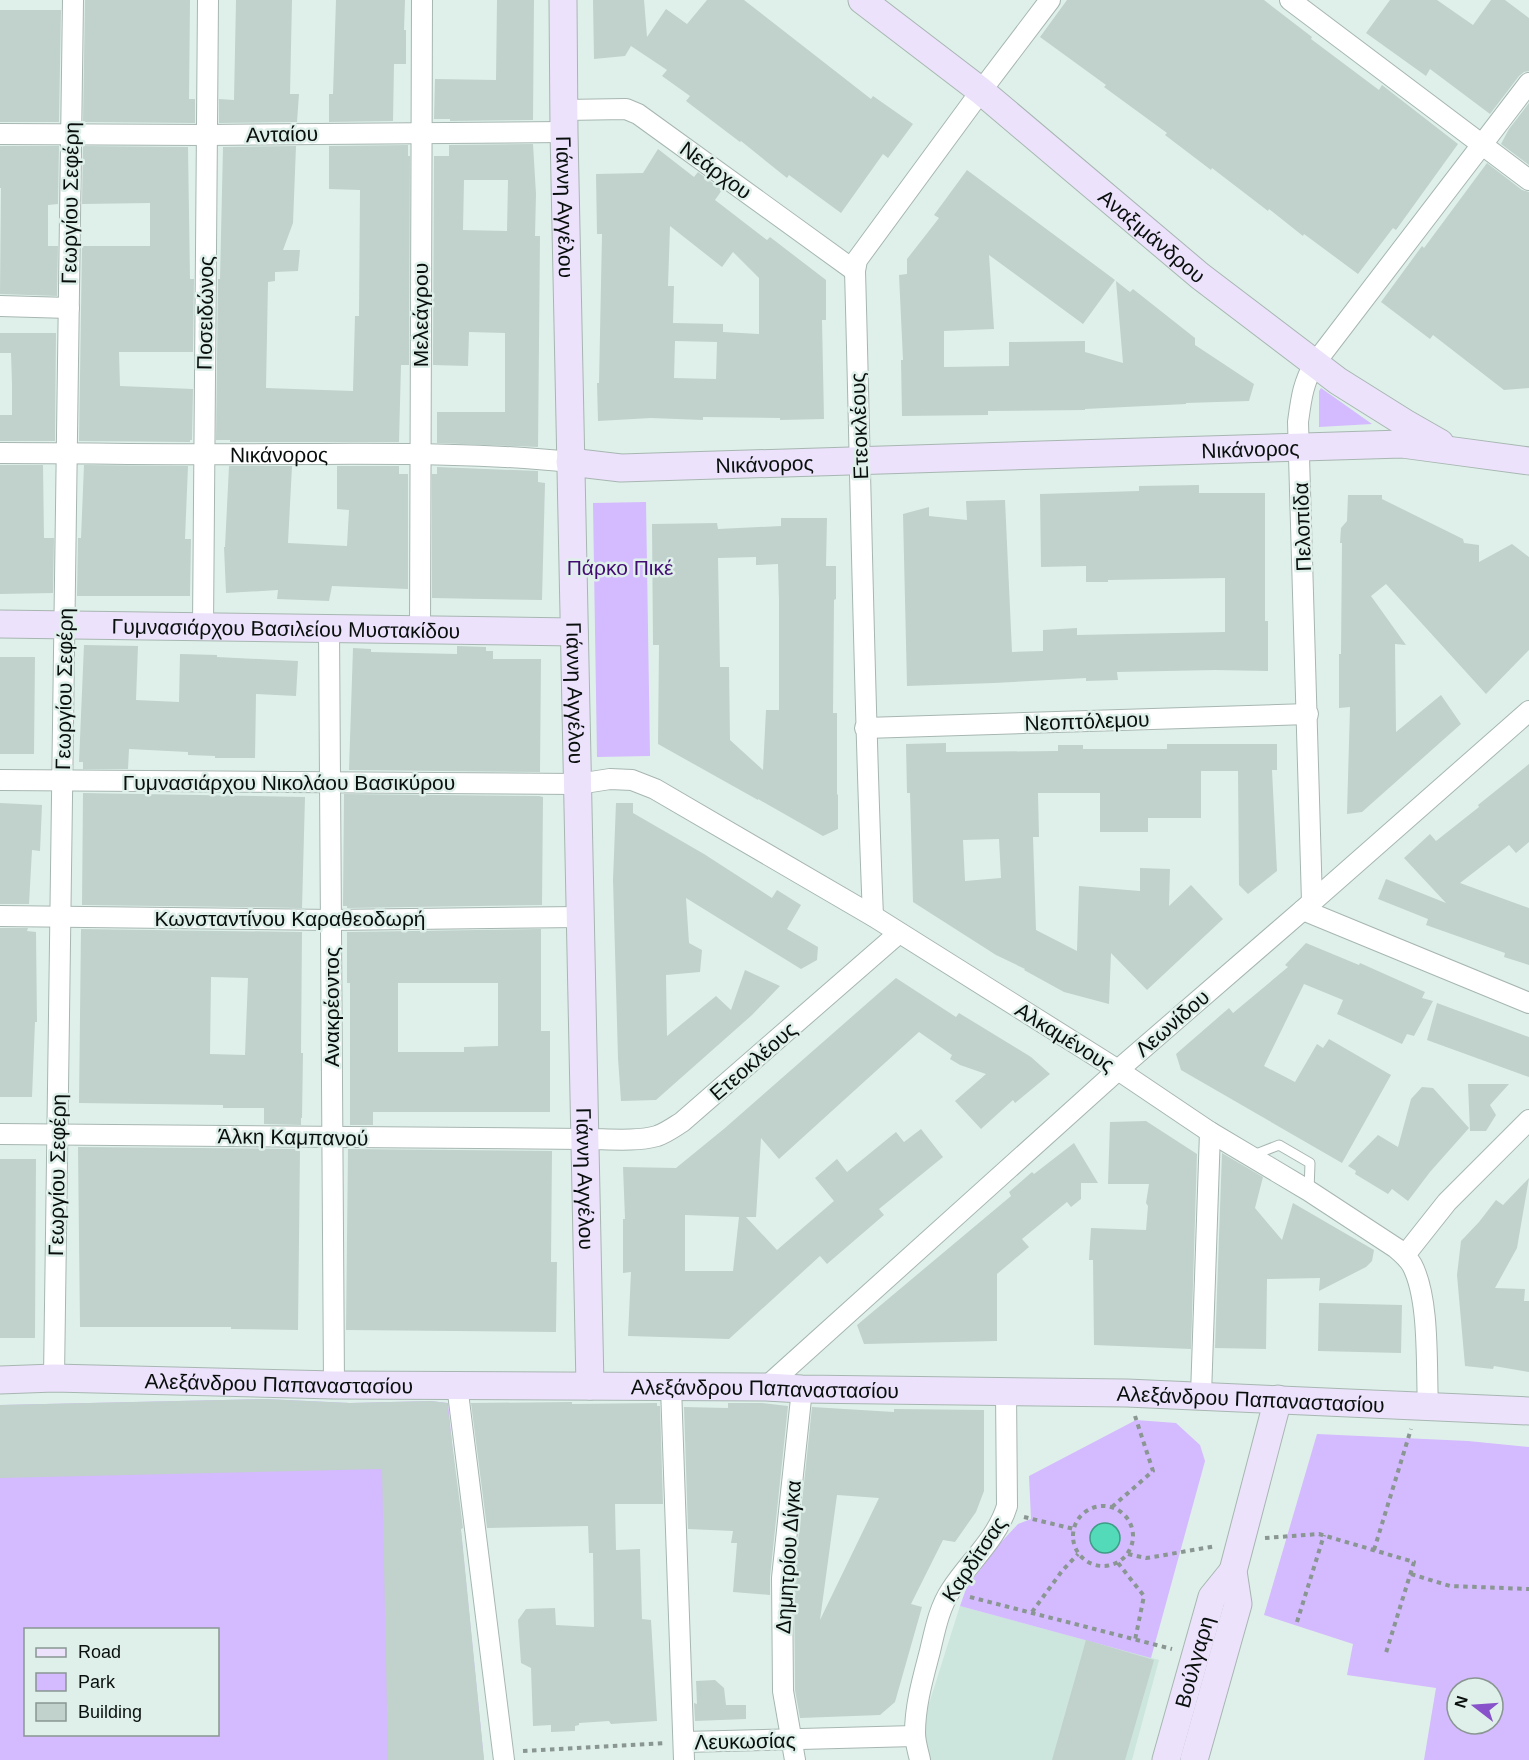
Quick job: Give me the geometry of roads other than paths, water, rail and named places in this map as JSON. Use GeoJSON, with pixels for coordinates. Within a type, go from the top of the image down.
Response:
{"type":"FeatureCollection","features":[{"type":"Feature","properties":{"kind":"street","name":"Γεωργίου Σεφέρη"},"geometry":{"type":"LineString","coordinates":[[54,1378],[73,0]]}},
{"type":"Feature","properties":{"kind":"street","name":"Ποσειδώνος"},"geometry":{"type":"LineString","coordinates":[[203,627],[208,0]]}},
{"type":"Feature","properties":{"kind":"street","name":"Μελεάγρου"},"geometry":{"type":"LineString","coordinates":[[420,630],[422,0]]}},
{"type":"Feature","properties":{"kind":"street","name":"Γιάννη Αγγέλου"},"geometry":{"type":"LineString","coordinates":[[563,0],[570,462],[590,1386]]}},
{"type":"Feature","properties":{"kind":"street","name":"Αναξιμάνδρου"},"geometry":{"type":"LineString","coordinates":[[862,0],[981,91],[1200,276],[1315,363],[1371,402],[1454,451]]}},
{"type":"Feature","properties":{"kind":"street","name":"Ετεοκλέους"},"geometry":{"type":"LineString","coordinates":[[873,916],[865,728],[861,460],[855,271],[857,260],[1050,0]]}},
{"type":"Feature","properties":{"kind":"street"},"geometry":{"type":"LineString","coordinates":[[1290,0],[1529,180]]}},
{"type":"Feature","properties":{"kind":"street","name":"Πελοπίδα"},"geometry":{"type":"LineString","coordinates":[[1308,906],[1308,714],[1298,422],[1302,394],[1308,374],[1315,363],[1529,83]]}},
{"type":"Feature","properties":{"kind":"street","name":"Νεάρχου"},"geometry":{"type":"LineString","coordinates":[[564,121],[626,109],[638,114],[855,271]]}},
{"type":"Feature","properties":{"kind":"street","name":"Ανταίου"},"geometry":{"type":"LineString","coordinates":[[0,134],[207,135],[420,132],[564,121]]}},
{"type":"Feature","properties":{"kind":"street"},"geometry":{"type":"LineString","coordinates":[[0,306],[69,308]]}},
{"type":"Feature","properties":{"kind":"street","name":"Νικάνορος"},"geometry":{"type":"LineString","coordinates":[[0,453],[420,454],[539,459],[621,468],[1402,444],[1529,461]]}},
{"type":"Feature","properties":{"kind":"street","name":"Γυμνασιάρχου Βασιλείου Μυστακίδου"},"geometry":{"type":"LineString","coordinates":[[0,624],[574,632]]}},
{"type":"Feature","properties":{"kind":"street","name":"Ανακρέοντος"},"geometry":{"type":"LineString","coordinates":[[329,628],[334,1385]]}},
{"type":"Feature","properties":{"kind":"street","name":"Λεωνίδου"},"geometry":{"type":"LineString","coordinates":[[766,1387],[1118,1070],[1529,711]]}},
{"type":"Feature","properties":{"kind":"street","name":"Νεοπτόλεμου"},"geometry":{"type":"LineString","coordinates":[[865,728],[1308,714]]}},
{"type":"Feature","properties":{"kind":"street","name":"Αλκαμένους"},"geometry":{"type":"LineString","coordinates":[[578,784],[610,779],[632,780],[656,789],[873,916],[1118,1070],[1210,1132],[1382,1238],[1405,1255],[1416,1275],[1424,1309],[1423,1406]]}},
{"type":"Feature","properties":{"kind":"street","name":"Γυμνασιάρχου Νικολάου Βασικύρου"},"geometry":{"type":"LineString","coordinates":[[0,780],[578,784]]}},
{"type":"Feature","properties":{"kind":"street"},"geometry":{"type":"LineString","coordinates":[[1308,906],[1529,1003]]}},
{"type":"Feature","properties":{"kind":"street","name":"Κωνσταντίνου Καραθεοδωρή"},"geometry":{"type":"LineString","coordinates":[[0,916],[331,920],[580,917]]}},
{"type":"Feature","properties":{"kind":"street","name":"Ετεοκλέους"},"geometry":{"type":"LineString","coordinates":[[585,1139],[650,1137],[670,1130],[899,933]]}},
{"type":"Feature","properties":{"kind":"street"},"geometry":{"type":"LineString","coordinates":[[1405,1255],[1447,1202],[1529,1120]]}},
{"type":"Feature","properties":{"kind":"street"},"geometry":{"type":"LineString","coordinates":[[1201,1395],[1210,1132]]}},
{"type":"Feature","properties":{"kind":"street","name":"Άλκη Καμπανού"},"geometry":{"type":"LineString","coordinates":[[0,1134],[585,1139]]}},
{"type":"Feature","properties":{"kind":"street","name":"Αλεξάνδρου Παπαναστασίου"},"geometry":{"type":"LineString","coordinates":[[0,1380],[54,1378],[334,1385],[766,1387],[1127,1393],[1525,1412]]}},
{"type":"Feature","properties":{"kind":"street"},"geometry":{"type":"LineString","coordinates":[[457,1385],[504,1756]]}},
{"type":"Feature","properties":{"kind":"street"},"geometry":{"type":"LineString","coordinates":[[672,1387],[684,1751]]}},
{"type":"Feature","properties":{"kind":"street","name":"Δημητρίου Δίγκα"},"geometry":{"type":"LineString","coordinates":[[795,1760],[783,1691],[782,1578],[802,1389]]}},
{"type":"Feature","properties":{"kind":"street","name":"Καρδίτσας"},"geometry":{"type":"LineString","coordinates":[[920,1760],[915,1736],[917,1708],[941,1609],[950,1592],[998,1527],[1005,1512],[1008,1494],[1006,1391]]}},
{"type":"Feature","properties":{"kind":"street","name":"Βούλγαρη"},"geometry":{"type":"LineString","coordinates":[[1194,1760],[1238,1604],[1233,1571],[1278,1399]]}},
{"type":"Feature","properties":{"kind":"street","name":"Βούλγαρη"},"geometry":{"type":"LineString","coordinates":[[1166,1760],[1212,1597],[1233,1571]]}},
{"type":"Feature","properties":{"kind":"street","name":"Λευκωσίας"},"geometry":{"type":"LineString","coordinates":[[684,1751],[790,1739],[915,1736]]}},
{"type":"Feature","properties":{"kind":"park label","name":"Πάρκο Πικέ"},"geometry":{"type":"Point","coordinates":[620,567]}}]}
